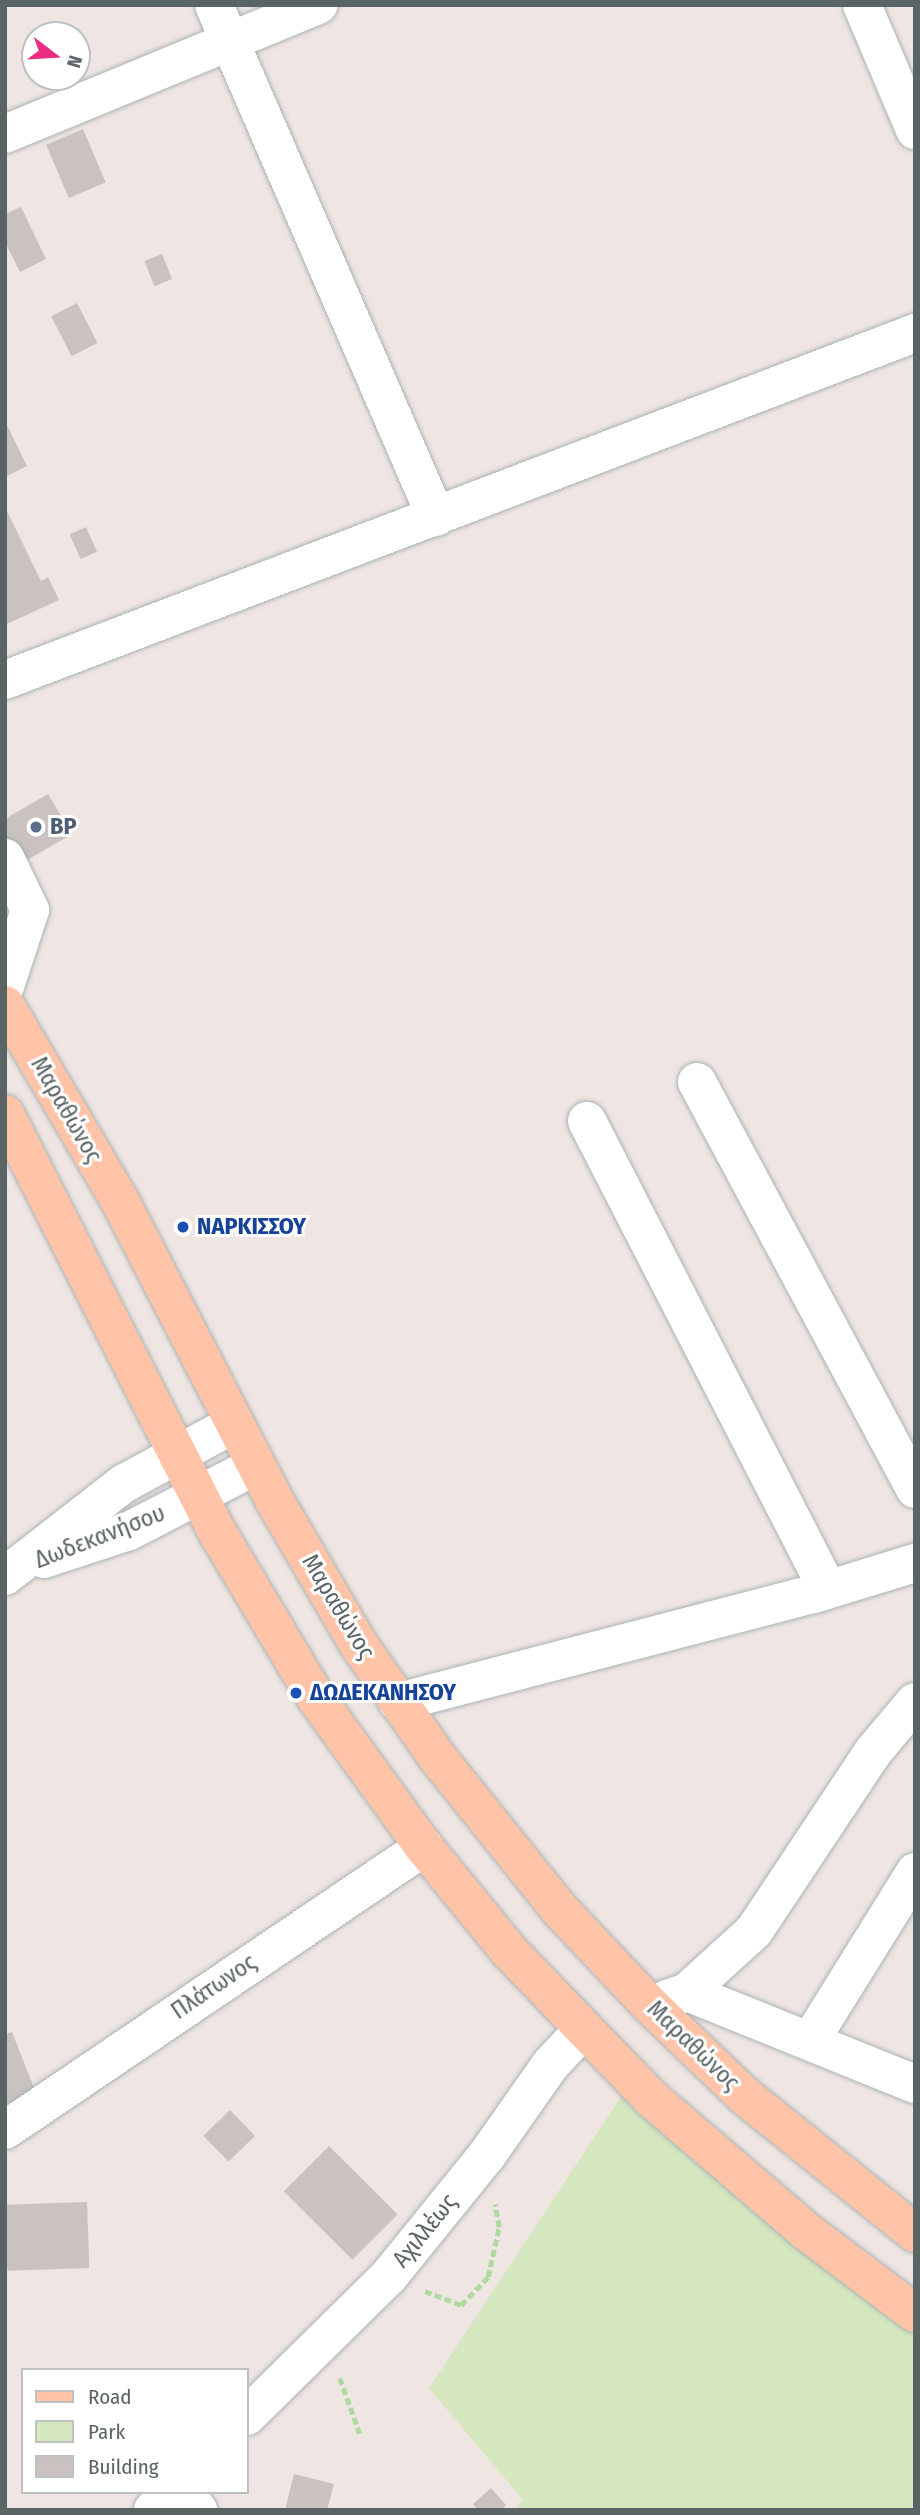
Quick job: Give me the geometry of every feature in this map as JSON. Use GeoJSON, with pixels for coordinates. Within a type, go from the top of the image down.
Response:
{"type":"FeatureCollection","features":[{"type":"Feature","properties":{"kind":"main road","name":"Μαραθώνος"},"geometry":{"type":"LineString","coordinates":[[5,1005],[120,1201],[255,1466],[352,1634],[398,1702],[517,1859],[650,2005],[746,2097],[915,2233]]}},
{"type":"Feature","properties":{"kind":"main road"},"geometry":{"type":"LineString","coordinates":[[5,1114],[200,1497],[316,1698],[424,1847],[509,1951],[701,2145],[915,2314]]}},
{"type":"Feature","properties":{"kind":"street"},"geometry":{"type":"LineString","coordinates":[[215,5],[229,44],[436,517]]}},
{"type":"Feature","properties":{"kind":"street"},"geometry":{"type":"LineString","coordinates":[[5,134],[229,44],[318,5]]}},
{"type":"Feature","properties":{"kind":"street"},"geometry":{"type":"LineString","coordinates":[[862,5],[915,130]]}},
{"type":"Feature","properties":{"kind":"street"},"geometry":{"type":"LineString","coordinates":[[5,680],[915,333]]}},
{"type":"Feature","properties":{"kind":"street"},"geometry":{"type":"LineString","coordinates":[[5,858],[30,910],[5,986]]}},
{"type":"Feature","properties":{"kind":"street"},"geometry":{"type":"LineString","coordinates":[[697,1082],[915,1489]]}},
{"type":"Feature","properties":{"kind":"street"},"geometry":{"type":"LineString","coordinates":[[587,1121],[828,1590]]}},
{"type":"Feature","properties":{"kind":"street","name":"Δωδεκανήσου"},"geometry":{"type":"LineString","coordinates":[[14,1571],[123,1484],[234,1424]]}},
{"type":"Feature","properties":{"kind":"street","name":"Δωδεκανήσου"},"geometry":{"type":"LineString","coordinates":[[14,1571],[129,1531],[200,1497],[255,1466]]}},
{"type":"Feature","properties":{"kind":"street"},"geometry":{"type":"LineString","coordinates":[[398,1702],[828,1590],[915,1563]]}},
{"type":"Feature","properties":{"kind":"street"},"geometry":{"type":"LineString","coordinates":[[650,2005],[687,1992],[754,1931],[873,1752],[915,1702]]}},
{"type":"Feature","properties":{"kind":"street","name":"Πλάτωνος"},"geometry":{"type":"LineString","coordinates":[[5,2130],[424,1847]]}},
{"type":"Feature","properties":{"kind":"street"},"geometry":{"type":"LineString","coordinates":[[810,2041],[915,1872]]}},
{"type":"Feature","properties":{"kind":"street"},"geometry":{"type":"LineString","coordinates":[[687,1992],[915,2084]]}},
{"type":"Feature","properties":{"kind":"street","name":"Αχιλλέως"},"geometry":{"type":"LineString","coordinates":[[248,2415],[389,2276],[487,2155],[551,2064],[584,2029]]}},
{"type":"Feature","properties":{"kind":"street"},"geometry":{"type":"LineString","coordinates":[[153,2510],[169,2494]]}},
{"type":"Feature","properties":{"kind":"street"},"geometry":{"type":"LineString","coordinates":[[186,2494],[198,2510]]}},
{"type":"Feature","properties":{"kind":"green space"},"geometry":{"type":"Polygon","coordinates":[[[622,2095],[915,2326],[915,2510],[514,2510],[523,2500],[429,2388],[622,2095]]]}},
{"type":"Feature","properties":{"kind":"building"},"geometry":{"type":"Polygon","coordinates":[[[83,129],[106,182],[69,198],[46,145],[83,129]]]}},
{"type":"Feature","properties":{"kind":"building"},"geometry":{"type":"Polygon","coordinates":[[[21,207],[46,259],[20,272],[5,242],[5,214],[21,207]]]}},
{"type":"Feature","properties":{"kind":"building"},"geometry":{"type":"Polygon","coordinates":[[[162,254],[172,279],[154,286],[144,261],[162,254]]]}},
{"type":"Feature","properties":{"kind":"building"},"geometry":{"type":"Polygon","coordinates":[[[77,303],[97,343],[72,356],[51,316],[77,303]]]}},
{"type":"Feature","properties":{"kind":"building"},"geometry":{"type":"Polygon","coordinates":[[[5,421],[27,466],[5,477],[5,421]]]}},
{"type":"Feature","properties":{"kind":"building"},"geometry":{"type":"Polygon","coordinates":[[[5,507],[41,581],[48,577],[59,600],[5,625],[5,507]]]}},
{"type":"Feature","properties":{"kind":"building"},"geometry":{"type":"Polygon","coordinates":[[[86,527],[97,552],[81,559],[70,534],[86,527]]]}},
{"type":"Feature","properties":{"kind":"building","name":"BP"},"geometry":{"type":"Polygon","coordinates":[[[48,794],[72,834],[5,873],[5,819],[48,794]]]}},
{"type":"Feature","properties":{"kind":"building"},"geometry":{"type":"Polygon","coordinates":[[[12,2032],[36,2093],[5,2106],[5,2034],[12,2032]]]}},
{"type":"Feature","properties":{"kind":"building"},"geometry":{"type":"Polygon","coordinates":[[[230,2110],[255,2136],[228,2162],[203,2136],[230,2110]]]}},
{"type":"Feature","properties":{"kind":"building"},"geometry":{"type":"Polygon","coordinates":[[[329,2146],[398,2215],[352,2260],[284,2191],[329,2146]]]}},
{"type":"Feature","properties":{"kind":"building"},"geometry":{"type":"Polygon","coordinates":[[[87,2202],[89,2268],[7,2271],[5,2205],[87,2202]]]}},
{"type":"Feature","properties":{"kind":"building"},"geometry":{"type":"Polygon","coordinates":[[[294,2474],[334,2484],[327,2510],[285,2510],[294,2474]]]}},
{"type":"Feature","properties":{"kind":"building"},"geometry":{"type":"Polygon","coordinates":[[[491,2488],[506,2505],[501,2510],[478,2510],[473,2504],[491,2488]]]}},
{"type":"Feature","properties":{"kind":"place","name":"BP"},"geometry":{"type":"Point","coordinates":[36,827]}},
{"type":"Feature","properties":{"kind":"place","name":"ΝΑΡΚΙΣΣΟΥ"},"geometry":{"type":"Point","coordinates":[183,1227]}},
{"type":"Feature","properties":{"kind":"place","name":"ΔΩΔΕΚΑΝΗΣΟΥ"},"geometry":{"type":"Point","coordinates":[296,1693]}}]}
